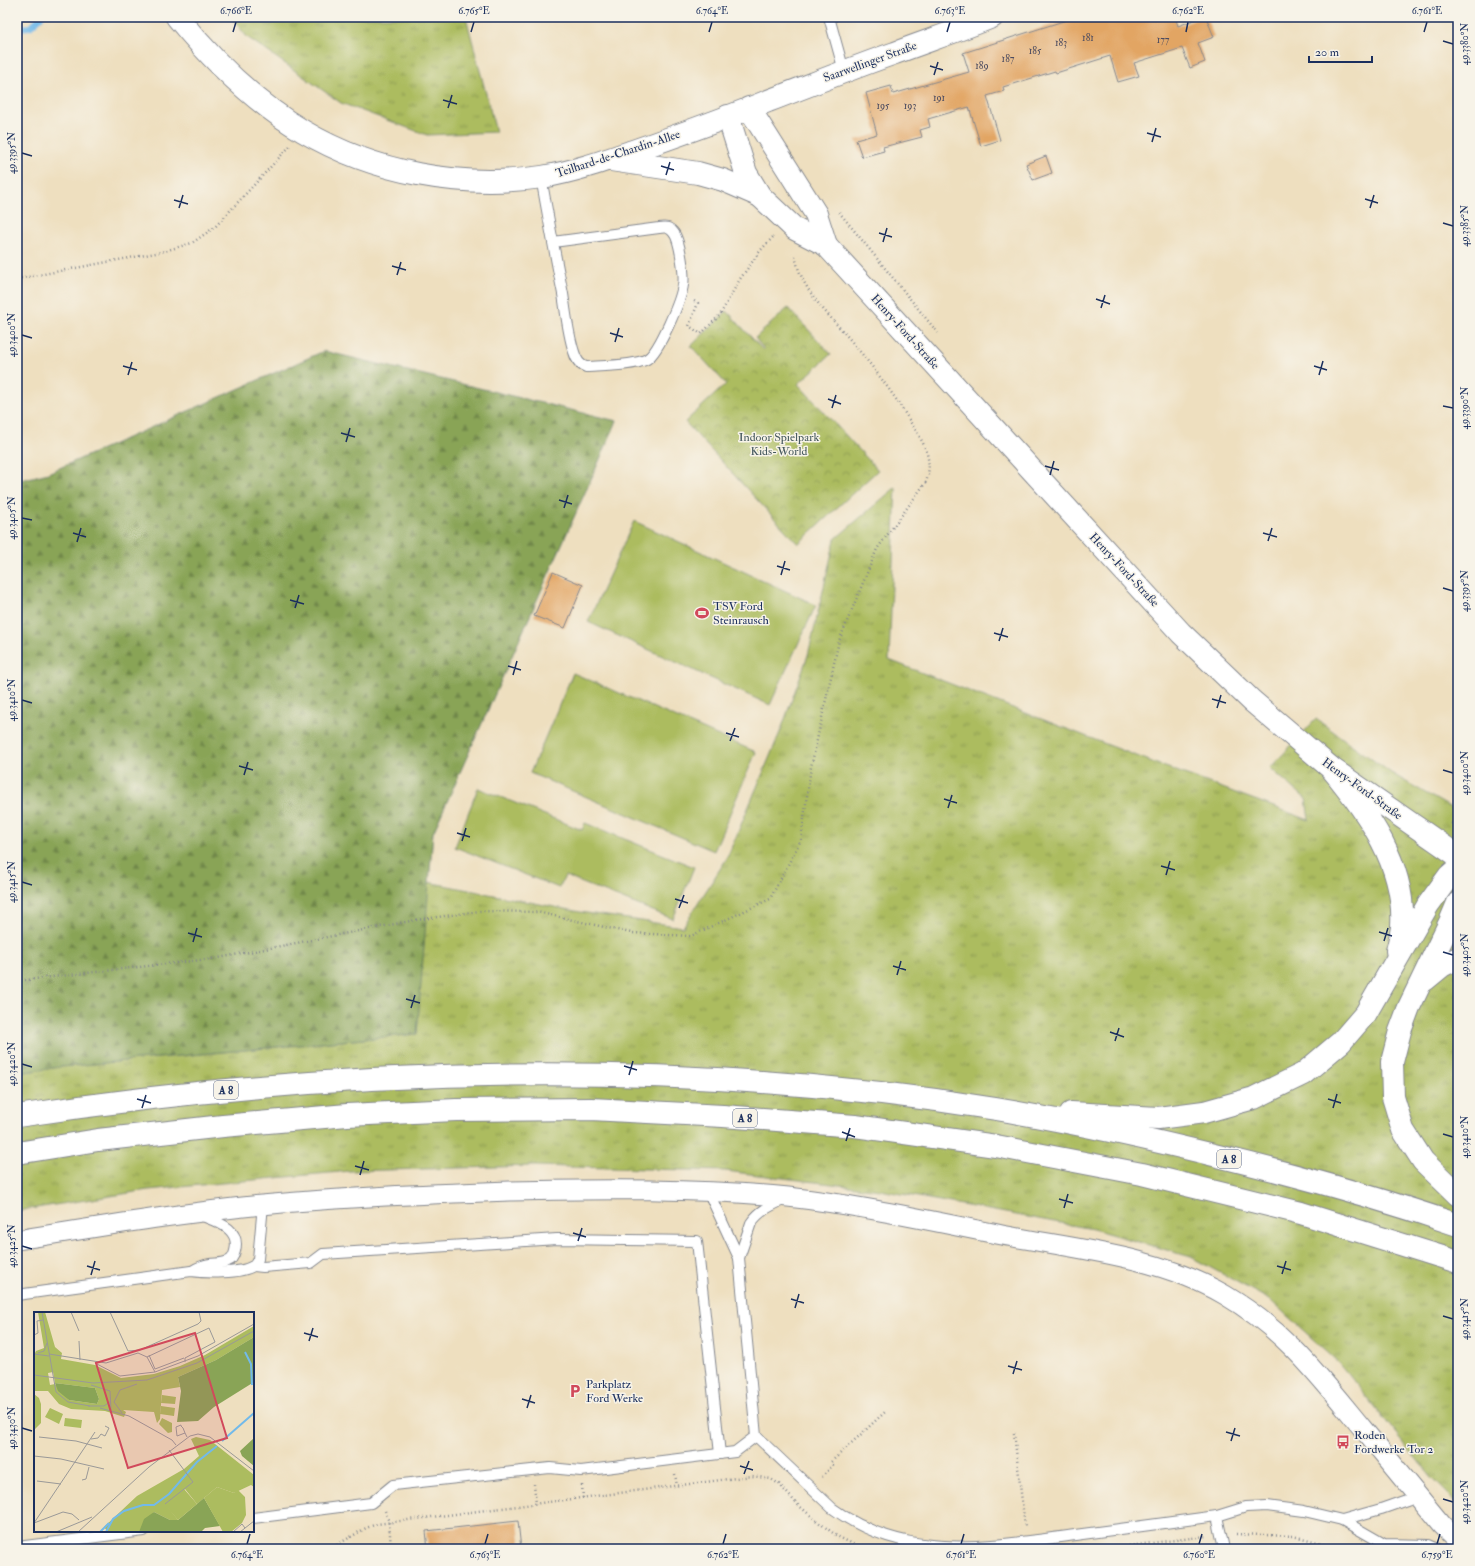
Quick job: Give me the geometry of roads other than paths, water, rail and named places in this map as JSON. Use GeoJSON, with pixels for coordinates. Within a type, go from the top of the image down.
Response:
{"type":"FeatureCollection","features":[{"type":"Feature","properties":{"kind":"main road","name":"Teilhard-de-Chardin-Allee"},"geometry":{"type":"LineString","coordinates":[[177,17],[197,42],[236,81],[271,109],[304,131],[340,150],[379,165],[421,175],[469,180],[505,180],[541,177],[608,160],[749,108]]}},
{"type":"Feature","properties":{"kind":"main road","name":"Saarwellinger Straße"},"geometry":{"type":"LineString","coordinates":[[749,108],[844,71],[992,17]]}},
{"type":"Feature","properties":{"kind":"main road","name":"Henry-Ford-Straße"},"geometry":{"type":"LineString","coordinates":[[749,108],[816,214],[826,245]]}},
{"type":"Feature","properties":{"kind":"main road","name":"Henry-Ford-Straße"},"geometry":{"type":"LineString","coordinates":[[728,116],[746,173],[760,196],[791,226],[826,245],[1181,632],[1252,701],[1331,768],[1458,856]]}},
{"type":"Feature","properties":{"kind":"main road"},"geometry":{"type":"LineString","coordinates":[[608,160],[698,173],[723,180],[760,196]]}},
{"type":"Feature","properties":{"kind":"main road"},"geometry":{"type":"LineString","coordinates":[[1331,768],[1359,802],[1376,829],[1389,857],[1400,892],[1402,927],[1395,963]]}},
{"type":"Feature","properties":{"kind":"main road"},"geometry":{"type":"LineString","coordinates":[[996,1109],[1158,1118],[1204,1112],[1254,1098],[1303,1074],[1341,1042],[1366,1013],[1428,904],[1449,876],[1458,868]]}},
{"type":"Feature","properties":{"kind":"main road"},"geometry":{"type":"LineString","coordinates":[[1458,903],[1409,1007],[1400,1031],[1392,1062],[1393,1097],[1402,1130],[1423,1161],[1458,1195]]}},
{"type":"Feature","properties":{"kind":"main road"},"geometry":{"type":"LineString","coordinates":[[1422,982],[1442,966],[1458,958]]}},
{"type":"Feature","properties":{"kind":"main road","name":"A 8"},"geometry":{"type":"LineString","coordinates":[[17,1116],[92,1105],[217,1091],[436,1075],[592,1074],[721,1079],[861,1091],[996,1109],[1146,1139],[1312,1179],[1458,1225]]}},
{"type":"Feature","properties":{"kind":"main road","name":"A 8"},"geometry":{"type":"LineString","coordinates":[[17,1153],[98,1140],[223,1126],[347,1115],[456,1110],[591,1109],[738,1117],[855,1126],[996,1146],[1142,1174],[1300,1213],[1458,1262]]}},
{"type":"Feature","properties":{"kind":"street"},"geometry":{"type":"LineString","coordinates":[[17,1240],[195,1213],[264,1205],[441,1193],[576,1190],[708,1191],[788,1197],[839,1204],[1101,1253],[1145,1263],[1198,1282],[1249,1310],[1286,1340],[1320,1375],[1418,1496],[1458,1540]]}},
{"type":"Feature","properties":{"kind":"lane"},"geometry":{"type":"LineString","coordinates":[[829,17],[844,71]]}},
{"type":"Feature","properties":{"kind":"lane"},"geometry":{"type":"LineString","coordinates":[[541,177],[553,242],[573,350],[580,364],[586,367],[633,363],[641,362],[651,356],[657,348],[675,310],[684,285],[684,275],[677,239],[673,231],[665,227],[553,242]]}},
{"type":"Feature","properties":{"kind":"lane"},"geometry":{"type":"LineString","coordinates":[[708,1191],[739,1258],[756,1436],[832,1508],[855,1524],[878,1534],[900,1540],[935,1546],[959,1547],[1027,1542],[1217,1516],[1246,1507],[1267,1506],[1304,1511],[1342,1520],[1384,1544],[1428,1545],[1438,1549]]}},
{"type":"Feature","properties":{"kind":"lane"},"geometry":{"type":"LineString","coordinates":[[739,1258],[754,1218],[764,1208],[788,1197]]}},
{"type":"Feature","properties":{"kind":"lane"},"geometry":{"type":"LineString","coordinates":[[254,1266],[258,1259],[260,1248],[264,1205]]}},
{"type":"Feature","properties":{"kind":"lane"},"geometry":{"type":"LineString","coordinates":[[17,1295],[191,1271],[208,1264],[229,1261],[232,1258],[236,1244],[236,1238],[232,1231],[223,1225],[195,1213]]}},
{"type":"Feature","properties":{"kind":"lane"},"geometry":{"type":"LineString","coordinates":[[191,1271],[208,1273],[247,1269],[254,1266],[263,1267],[311,1263],[323,1254],[510,1241],[596,1239],[697,1241],[720,1454]]}},
{"type":"Feature","properties":{"kind":"lane"},"geometry":{"type":"LineString","coordinates":[[254,1518],[371,1503],[393,1485],[550,1468],[581,1471],[735,1452],[756,1436]]}},
{"type":"Feature","properties":{"kind":"lane"},"geometry":{"type":"LineString","coordinates":[[1342,1520],[1381,1509],[1418,1496]]}},
{"type":"Feature","properties":{"kind":"lane"},"geometry":{"type":"LineString","coordinates":[[1217,1516],[1224,1549]]}},
{"type":"Feature","properties":{"kind":"lane"},"geometry":{"type":"LineString","coordinates":[[17,1547],[136,1532]]}},
{"type":"Feature","properties":{"kind":"waterway"},"geometry":{"type":"LineString","coordinates":[[17,28],[30,27],[41,17]]}},
{"type":"Feature","properties":{"kind":"place","name":"TSV Ford Steinrausch"},"geometry":{"type":"Point","coordinates":[702,613]}},
{"type":"Feature","properties":{"kind":"place","name":"Parkplatz Ford Werke"},"geometry":{"type":"Point","coordinates":[575,1391]}},
{"type":"Feature","properties":{"kind":"place","name":"Roden Fordwerke Tor 2"},"geometry":{"type":"Point","coordinates":[1343,1442]}},
{"type":"Feature","properties":{"kind":"park label","name":"Indoor Spielpark Kids-World"},"geometry":{"type":"Point","coordinates":[779,444]}}]}
